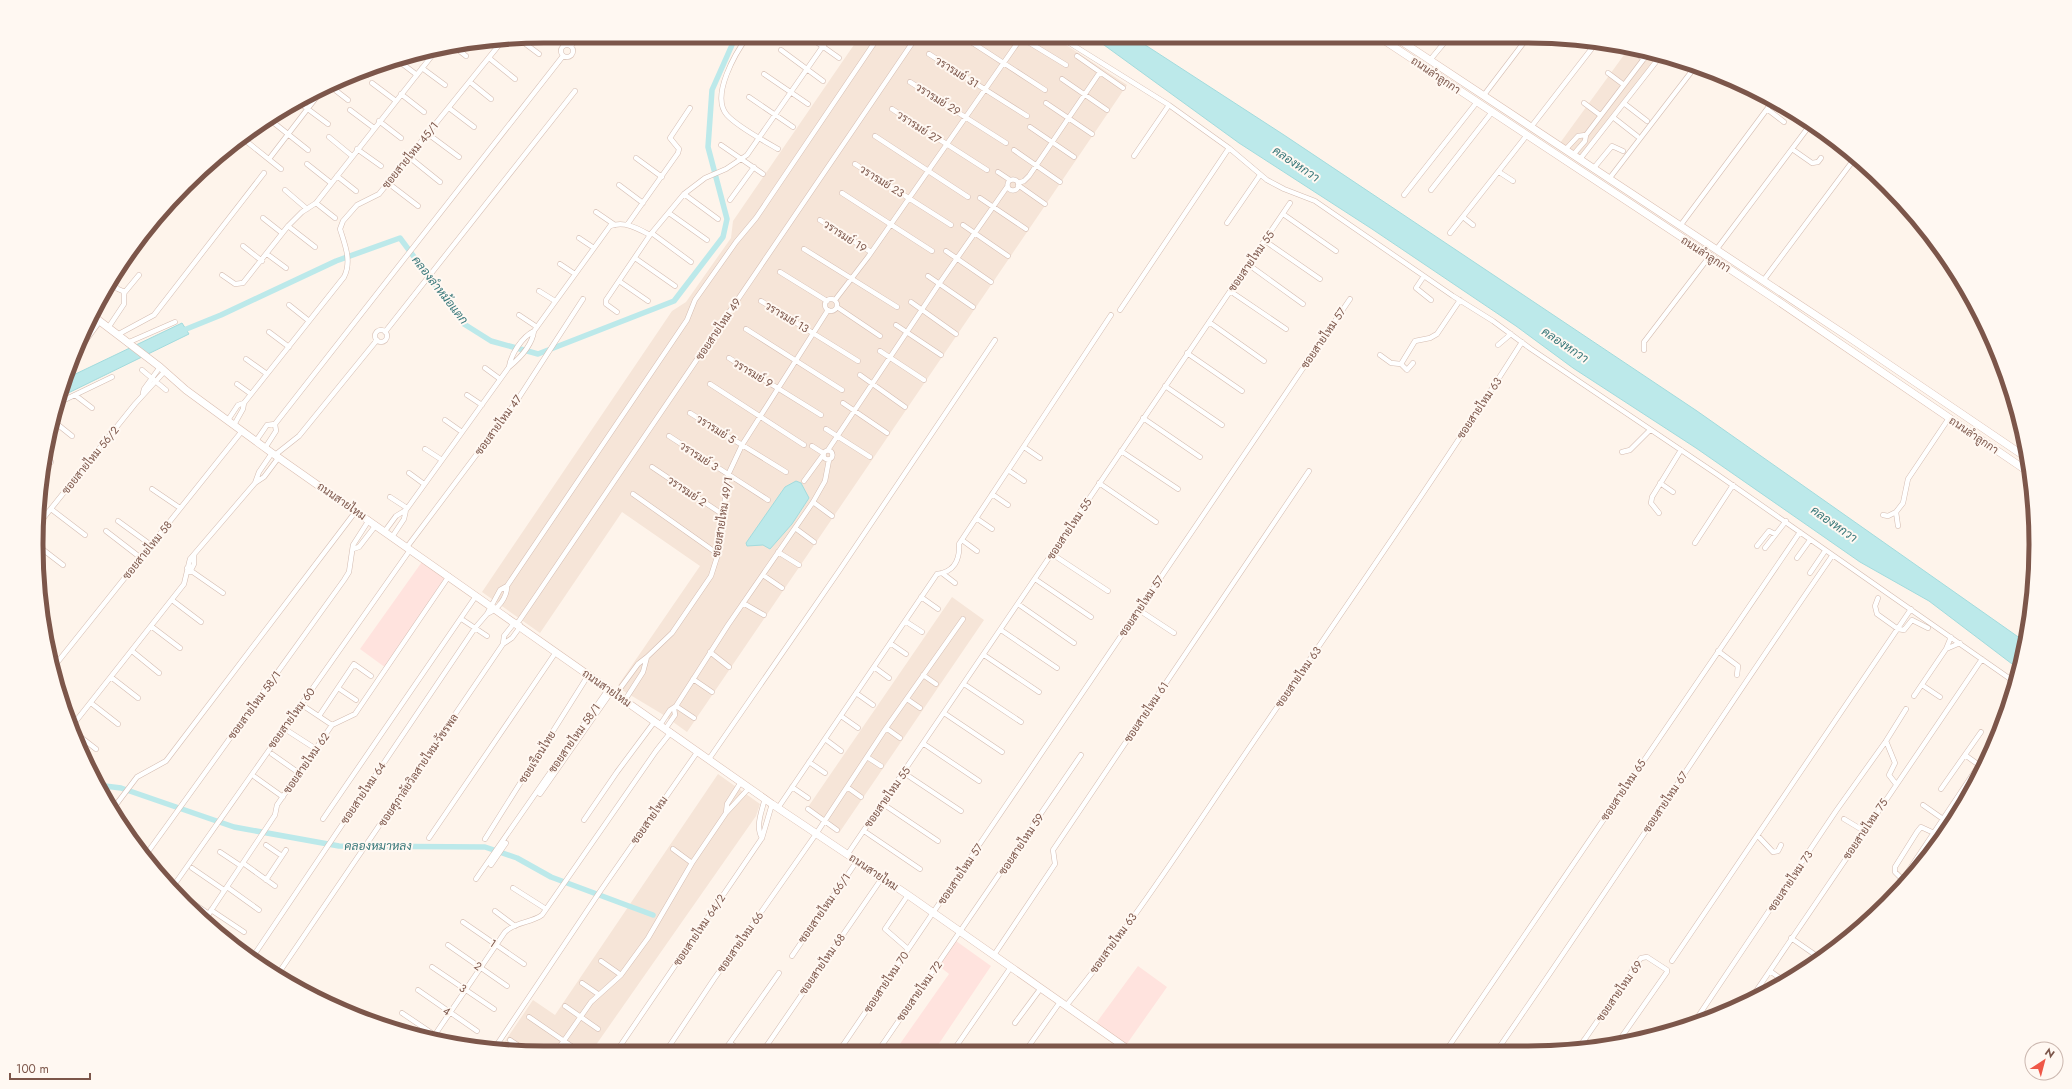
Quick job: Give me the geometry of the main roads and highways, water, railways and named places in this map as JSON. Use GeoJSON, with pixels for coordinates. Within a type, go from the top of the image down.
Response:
{"type":"FeatureCollection","features":[{"type":"Feature","properties":{"kind":"main road","name":"ถนนลำลูกกา"},"geometry":{"type":"LineString","coordinates":[[1388,43],[1709,256],[2023,468]]}},
{"type":"Feature","properties":{"kind":"main road","name":"ถนนลำลูกกา"},"geometry":{"type":"LineString","coordinates":[[1404,43],[2020,453]]}},
{"type":"Feature","properties":{"kind":"main road","name":"ถนนสายไหม"},"geometry":{"type":"LineString","coordinates":[[97,320],[162,369],[186,390],[265,448],[518,624],[749,788],[908,895],[1123,1046]]}},
{"type":"Feature","properties":{"kind":"water","name":"คลองหกวา"},"geometry":{"type":"Polygon","coordinates":[[[1101,43],[1142,43],[1284,135],[1697,411],[2020,638],[2014,665],[1929,601],[1860,562],[1696,448],[1573,368],[1516,326],[1372,229],[1239,143],[1101,43]]]}},
{"type":"Feature","properties":{"kind":"water"},"geometry":{"type":"Polygon","coordinates":[[[182,323],[189,334],[67,394],[73,375],[182,323]]]}},
{"type":"Feature","properties":{"kind":"water"},"geometry":{"type":"Polygon","coordinates":[[[796,481],[801,483],[809,498],[792,524],[770,549],[763,545],[747,546],[746,543],[785,487],[796,481]]]}},
{"type":"Feature","properties":{"kind":"waterway","name":"คลองลำหม้อแตก"},"geometry":{"type":"LineString","coordinates":[[179,332],[221,315],[336,261],[400,238],[464,324],[491,341],[538,354],[674,301],[723,237],[727,219],[708,147],[712,90],[733,43]]}},
{"type":"Feature","properties":{"kind":"waterway","name":"คลองหมาหลง"},"geometry":{"type":"LineString","coordinates":[[105,786],[121,788],[234,827],[339,846],[485,847],[517,858],[551,877],[653,915]]}}]}
